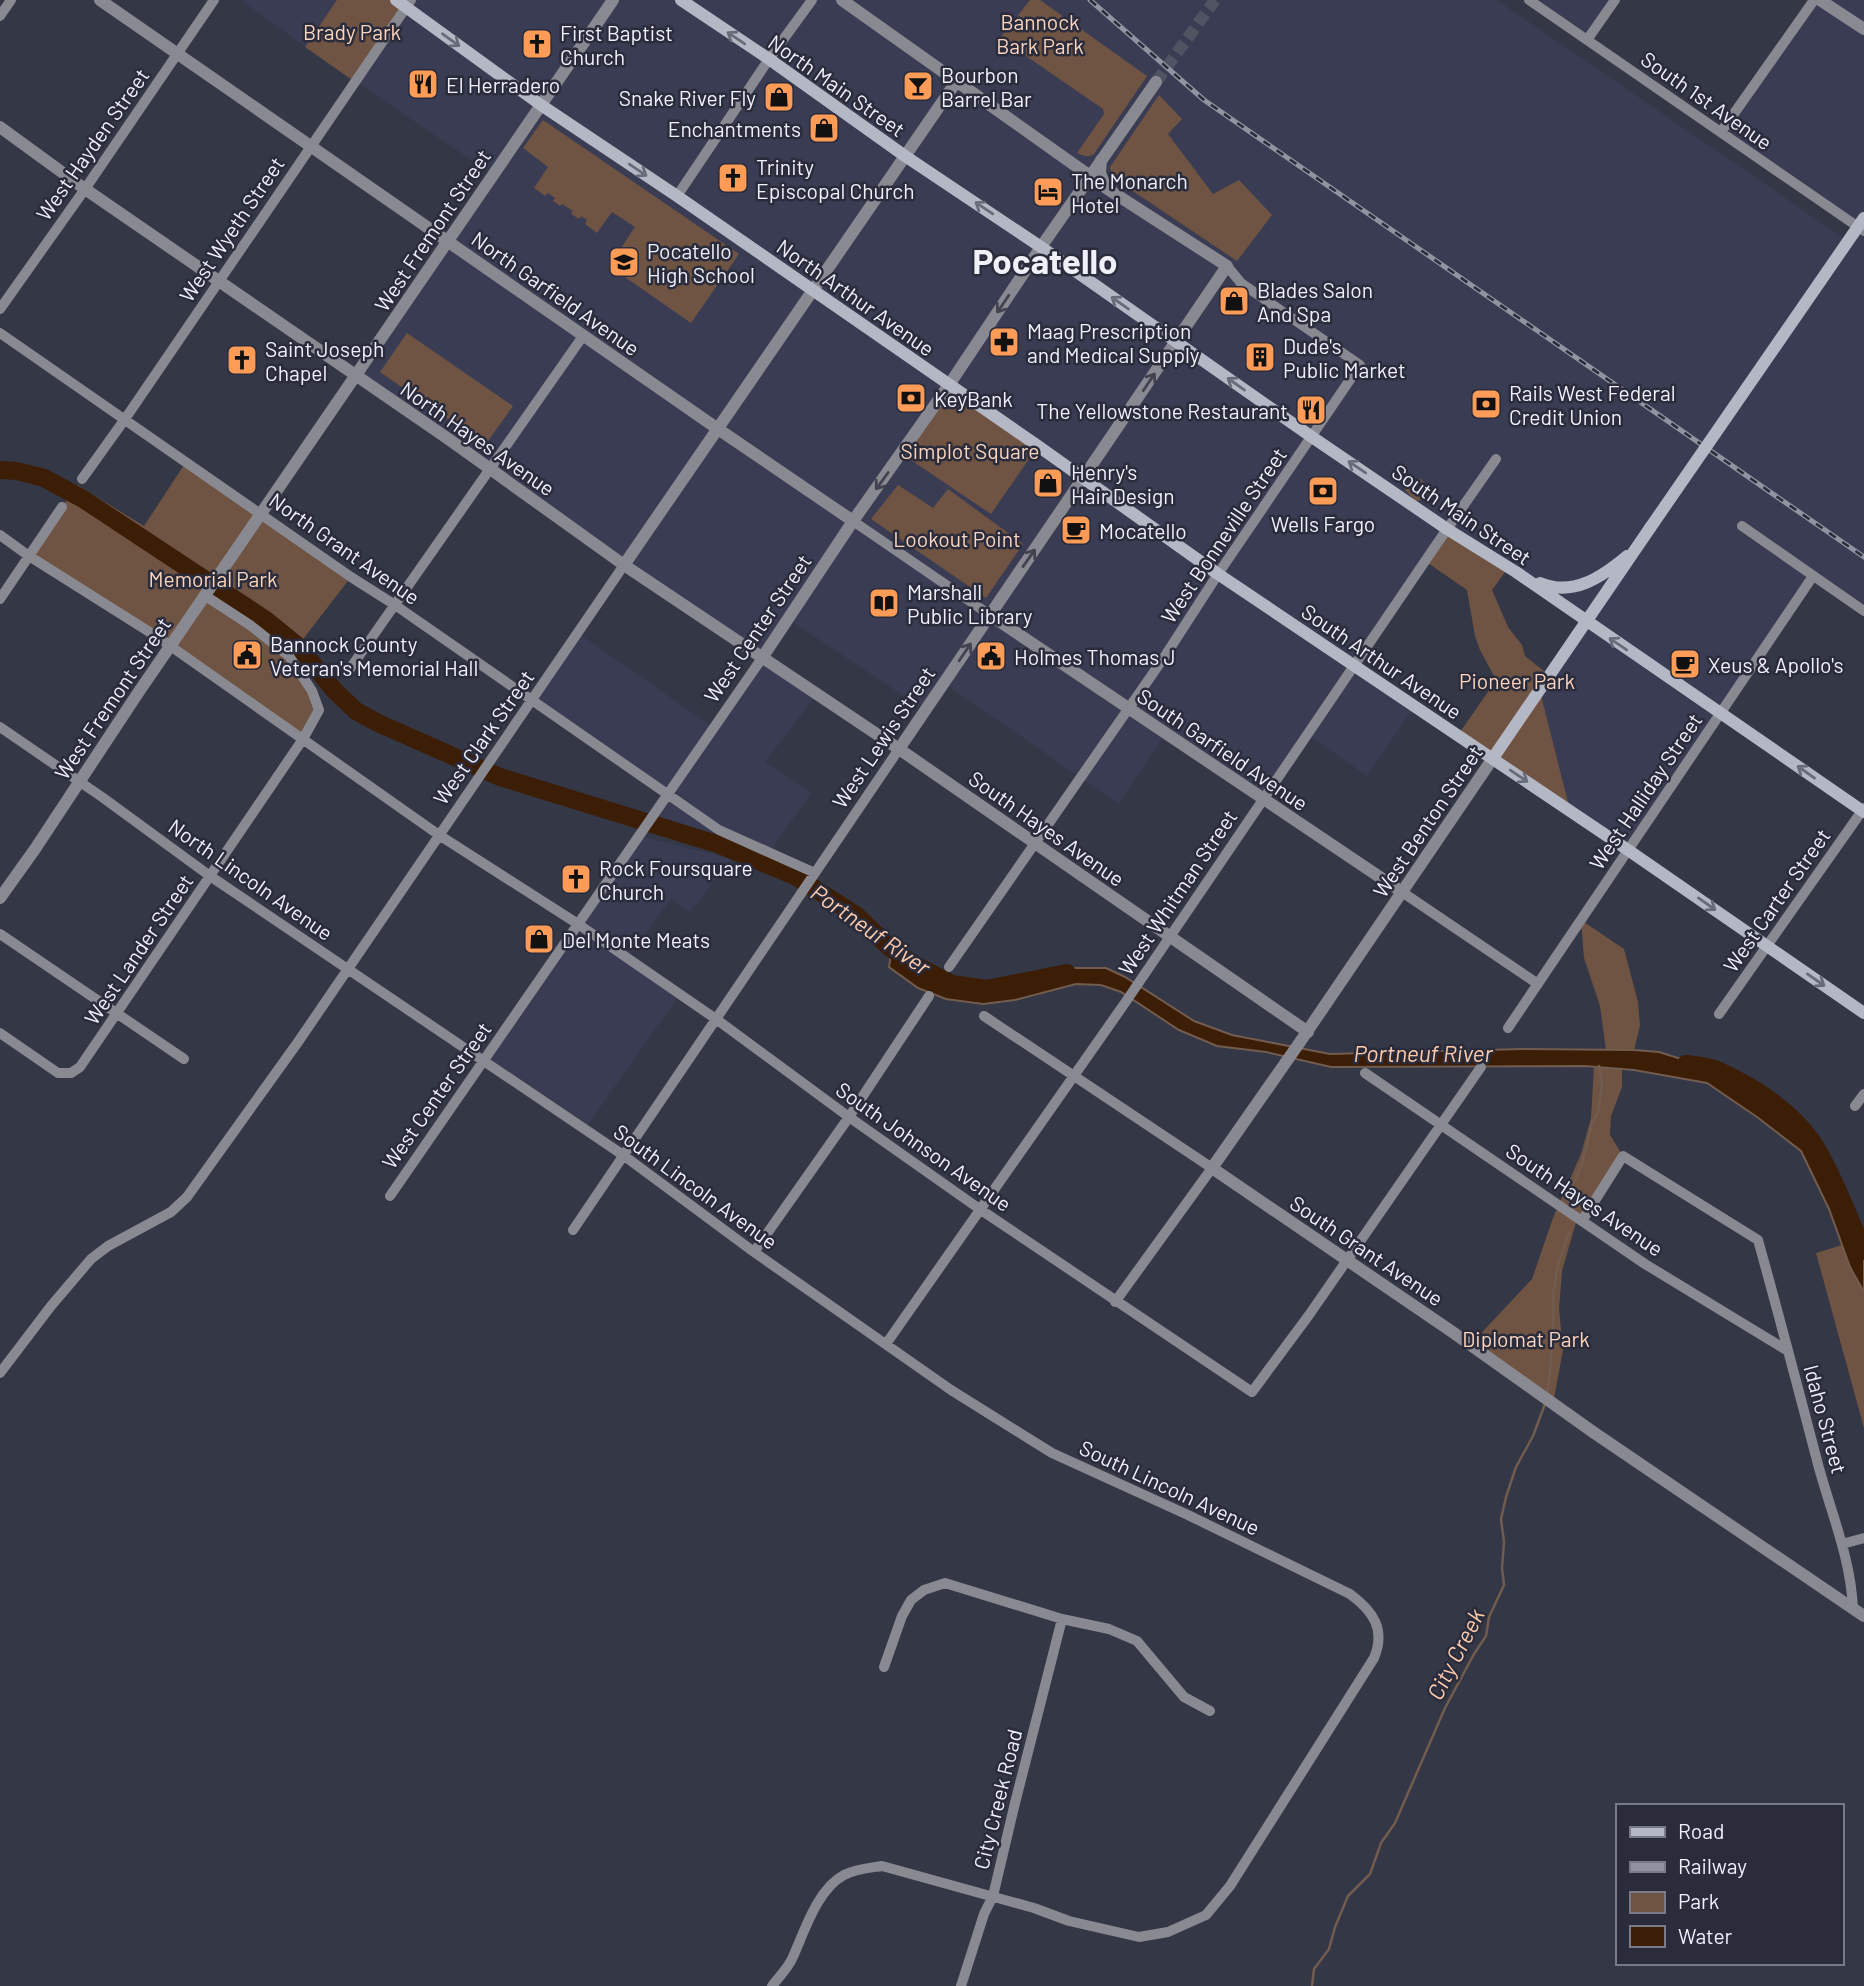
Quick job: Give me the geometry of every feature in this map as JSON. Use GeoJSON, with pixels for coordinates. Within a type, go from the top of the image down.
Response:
{"type":"FeatureCollection","features":[{"type":"Feature","properties":{"kind":"main road","name":"North Main Street"},"geometry":{"type":"LineString","coordinates":[[681,0],[1041,247]]}},
{"type":"Feature","properties":{"kind":"main road","name":"North Arthur Avenue"},"geometry":{"type":"LineString","coordinates":[[404,2],[541,105],[949,385]]}},
{"type":"Feature","properties":{"kind":"main road","name":"West Benton Street"},"geometry":{"type":"LineString","coordinates":[[1493,758],[1864,218]]}},
{"type":"Feature","properties":{"kind":"main road","name":"South Main Street"},"geometry":{"type":"LineString","coordinates":[[1041,247],[1312,437],[1447,529],[1516,572],[1863,810]]}},
{"type":"Feature","properties":{"kind":"main road","name":"South Arthur Avenue"},"geometry":{"type":"LineString","coordinates":[[949,385],[1218,574],[1628,849],[1864,1013]]}},
{"type":"Feature","properties":{"kind":"main road"},"geometry":{"type":"LineString","coordinates":[[1516,572],[1553,589],[1576,587],[1598,579],[1640,544]]}},
{"type":"Feature","properties":{"kind":"street"},"geometry":{"type":"LineString","coordinates":[[0,16],[11,0]]}},
{"type":"Feature","properties":{"kind":"street","name":"North Garfield Avenue"},"geometry":{"type":"LineString","coordinates":[[100,0],[853,521]]}},
{"type":"Feature","properties":{"kind":"street","name":"West Hayden Street"},"geometry":{"type":"LineString","coordinates":[[0,309],[214,0]]}},
{"type":"Feature","properties":{"kind":"street","name":"West Fremont Street"},"geometry":{"type":"LineString","coordinates":[[0,898],[221,570],[613,0]]}},
{"type":"Feature","properties":{"kind":"street"},"geometry":{"type":"LineString","coordinates":[[677,196],[768,59],[812,0]]}},
{"type":"Feature","properties":{"kind":"street"},"geometry":{"type":"LineString","coordinates":[[842,0],[1090,176]]}},
{"type":"Feature","properties":{"kind":"street","name":"South 1st Avenue"},"geometry":{"type":"LineString","coordinates":[[1529,0],[1864,231]]}},
{"type":"Feature","properties":{"kind":"street"},"geometry":{"type":"LineString","coordinates":[[1587,40],[1615,0]]}},
{"type":"Feature","properties":{"kind":"street"},"geometry":{"type":"LineString","coordinates":[[1721,132],[1814,0]]}},
{"type":"Feature","properties":{"kind":"street"},"geometry":{"type":"LineString","coordinates":[[1820,0],[1864,29]]}},
{"type":"Feature","properties":{"kind":"street","name":"West Wyeth Street"},"geometry":{"type":"LineString","coordinates":[[82,479],[311,146],[404,2]]}},
{"type":"Feature","properties":{"kind":"street","name":"West Clark Street"},"geometry":{"type":"LineString","coordinates":[[0,1373],[91,1259],[108,1246],[171,1212],[187,1197],[957,82]]}},
{"type":"Feature","properties":{"kind":"street","name":"West Center Street"},"geometry":{"type":"LineString","coordinates":[[390,1196],[1156,82]]}},
{"type":"Feature","properties":{"kind":"street","name":"North Hayes Avenue"},"geometry":{"type":"LineString","coordinates":[[0,127],[624,565],[762,658]]}},
{"type":"Feature","properties":{"kind":"street"},"geometry":{"type":"LineString","coordinates":[[1101,160],[1100,173],[1106,188]]}},
{"type":"Feature","properties":{"kind":"street"},"geometry":{"type":"LineString","coordinates":[[1076,196],[1091,187],[1106,188],[1227,266]]}},
{"type":"Feature","properties":{"kind":"street","name":"West Lewis Street"},"geometry":{"type":"LineString","coordinates":[[572,1230],[1227,266]]}},
{"type":"Feature","properties":{"kind":"street","name":"West Bonneville Street"},"geometry":{"type":"LineString","coordinates":[[949,967],[1175,642],[1360,365],[1241,284],[1227,266]]}},
{"type":"Feature","properties":{"kind":"street","name":"North Grant Avenue"},"geometry":{"type":"LineString","coordinates":[[0,333],[668,794]]}},
{"type":"Feature","properties":{"kind":"street"},"geometry":{"type":"LineString","coordinates":[[347,673],[583,336]]}},
{"type":"Feature","properties":{"kind":"street","name":"West Whitman Street"},"geometry":{"type":"LineString","coordinates":[[886,1344],[1127,1000],[1496,459]]}},
{"type":"Feature","properties":{"kind":"street"},"geometry":{"type":"LineString","coordinates":[[0,599],[62,507]]}},
{"type":"Feature","properties":{"kind":"street","name":"South Garfield Avenue"},"geometry":{"type":"LineString","coordinates":[[853,521],[1538,984]]}},
{"type":"Feature","properties":{"kind":"street"},"geometry":{"type":"LineString","coordinates":[[1742,526],[1864,611]]}},
{"type":"Feature","properties":{"kind":"street","name":"South Johnson Avenue"},"geometry":{"type":"LineString","coordinates":[[0,535],[170,646],[439,835],[578,924],[716,1019],[981,1210],[1252,1392],[1347,1259]]}},
{"type":"Feature","properties":{"kind":"street","name":"West Halliday Street"},"geometry":{"type":"LineString","coordinates":[[1508,1028],[1813,576]]}},
{"type":"Feature","properties":{"kind":"street","name":"West Lander Street"},"geometry":{"type":"LineString","coordinates":[[0,1034],[58,1073],[71,1073],[80,1067],[303,739],[319,710],[312,691],[289,656],[250,625],[204,596]]}},
{"type":"Feature","properties":{"kind":"street","name":"South Hayes Avenue"},"geometry":{"type":"LineString","coordinates":[[762,658],[899,749],[1170,937],[1304,1037]]}},
{"type":"Feature","properties":{"kind":"street","name":"North Lincoln Avenue"},"geometry":{"type":"LineString","coordinates":[[0,727],[210,876],[483,1059]]}},
{"type":"Feature","properties":{"kind":"street","name":"West Benton Street"},"geometry":{"type":"LineString","coordinates":[[1115,1302],[1286,1063],[1493,758]]}},
{"type":"Feature","properties":{"kind":"street"},"geometry":{"type":"LineString","coordinates":[[668,794],[719,830],[815,873]]}},
{"type":"Feature","properties":{"kind":"street","name":"West Carter Street"},"geometry":{"type":"LineString","coordinates":[[1719,1014],[1863,810]]}},
{"type":"Feature","properties":{"kind":"street"},"geometry":{"type":"LineString","coordinates":[[0,934],[184,1059]]}},
{"type":"Feature","properties":{"kind":"street"},"geometry":{"type":"LineString","coordinates":[[754,1252],[849,1117],[929,996]]}},
{"type":"Feature","properties":{"kind":"street","name":"South Grant Avenue"},"geometry":{"type":"LineString","coordinates":[[984,1016],[1347,1259],[1553,1404],[1858,1612]]}},
{"type":"Feature","properties":{"kind":"street","name":"South Lincoln Avenue"},"geometry":{"type":"LineString","coordinates":[[483,1059],[623,1155],[754,1252],[951,1390],[1052,1453],[1188,1515],[1350,1594],[1370,1612],[1376,1623],[1378,1647],[1365,1673],[1230,1886],[1206,1915],[1168,1932],[1139,1937],[1069,1921],[1034,1908],[882,1866],[863,1868],[842,1876],[824,1894],[810,1916],[790,1962],[772,1986]]}},
{"type":"Feature","properties":{"kind":"street"},"geometry":{"type":"LineString","coordinates":[[1347,1259],[1481,1067]]}},
{"type":"Feature","properties":{"kind":"street","name":"South Hayes Avenue"},"geometry":{"type":"LineString","coordinates":[[1365,1073],[1645,1264],[1788,1351]]}},
{"type":"Feature","properties":{"kind":"street"},"geometry":{"type":"LineString","coordinates":[[1855,1106],[1864,1094]]}},
{"type":"Feature","properties":{"kind":"street","name":"Idaho Street"},"geometry":{"type":"LineString","coordinates":[[1581,1221],[1622,1156],[1758,1240],[1842,1544],[1858,1612]]}},
{"type":"Feature","properties":{"kind":"street"},"geometry":{"type":"LineString","coordinates":[[1842,1544],[1864,1538]]}},
{"type":"Feature","properties":{"kind":"street"},"geometry":{"type":"LineString","coordinates":[[884,1667],[902,1616],[911,1600],[924,1590],[945,1583],[1062,1619],[1109,1629],[1137,1641],[1184,1697],[1210,1712]]}},
{"type":"Feature","properties":{"kind":"street","name":"City Creek Road"},"geometry":{"type":"LineString","coordinates":[[961,1986],[984,1914],[993,1896],[1062,1619]]}},
{"type":"Feature","properties":{"kind":"shaded area"},"geometry":{"type":"Polygon","coordinates":[[[241,0],[1497,0],[1848,241],[1857,228],[1721,132],[1814,0],[1864,0],[1864,611],[1813,576],[1628,850],[1570,810],[1540,691],[1586,623],[1448,529],[1354,665],[1415,706],[1367,776],[1308,735],[1264,799],[1166,733],[1118,804],[944,683],[925,710],[788,619],[762,658],[817,694],[765,762],[811,793],[765,859],[654,815],[668,795],[532,700],[578,633],[713,727],[761,658],[355,375],[493,175],[241,0]]]}},
{"type":"Feature","properties":{"kind":"shaded area"},"geometry":{"type":"Polygon","coordinates":[[[1529,0],[1615,0],[1587,40],[1529,0]]]}},
{"type":"Feature","properties":{"kind":"shaded area"},"geometry":{"type":"Polygon","coordinates":[[[640,836],[732,859],[690,912],[671,899],[628,958],[680,994],[585,1129],[483,1059],[640,836]]]}},
{"type":"Feature","properties":{"kind":"green space","name":"Brady Park"},"geometry":{"type":"Polygon","coordinates":[[[337,0],[396,0],[406,7],[355,82],[305,47],[337,0]]]}},
{"type":"Feature","properties":{"kind":"green space","name":"Bannock Bark Park"},"geometry":{"type":"Polygon","coordinates":[[[1030,0],[1040,0],[1147,76],[1092,155],[1077,153],[1104,114],[1103,109],[1000,38],[1030,0]]]}},
{"type":"Feature","properties":{"kind":"green space"},"geometry":{"type":"Polygon","coordinates":[[[1159,95],[1182,119],[1168,134],[1213,194],[1239,180],[1272,215],[1237,261],[1112,177],[1110,167],[1159,95]]]}},
{"type":"Feature","properties":{"kind":"green space"},"geometry":{"type":"Polygon","coordinates":[[[543,120],[739,254],[691,323],[609,266],[635,227],[612,212],[597,233],[585,224],[587,220],[581,216],[579,219],[571,214],[573,211],[553,201],[555,198],[548,193],[545,196],[534,188],[548,167],[523,148],[543,120]]]}},
{"type":"Feature","properties":{"kind":"green space"},"geometry":{"type":"Polygon","coordinates":[[[407,333],[513,406],[485,445],[380,372],[407,333]]]}},
{"type":"Feature","properties":{"kind":"green space","name":"Simplot Square"},"geometry":{"type":"Polygon","coordinates":[[[949,385],[1038,446],[991,514],[902,454],[949,385]]]}},
{"type":"Feature","properties":{"kind":"green space","name":"Memorial Park"},"geometry":{"type":"Polygon","coordinates":[[[186,462],[351,577],[290,656],[319,710],[303,739],[29,556],[77,485],[144,526],[186,462]]]}},
{"type":"Feature","properties":{"kind":"green space"},"geometry":{"type":"Polygon","coordinates":[[[1421,479],[1427,485],[1430,498],[1416,501],[1404,489],[1411,481],[1421,479]]]}},
{"type":"Feature","properties":{"kind":"green space","name":"Lookout Point"},"geometry":{"type":"Polygon","coordinates":[[[898,485],[933,508],[948,489],[1023,544],[986,598],[871,519],[898,485]]]}},
{"type":"Feature","properties":{"kind":"green space","name":"Pioneer Park"},"geometry":{"type":"Polygon","coordinates":[[[1447,529],[1508,568],[1492,590],[1508,627],[1522,645],[1525,656],[1550,676],[1540,691],[1570,810],[1458,735],[1492,686],[1494,676],[1475,636],[1467,590],[1425,561],[1447,529]]]}},
{"type":"Feature","properties":{"kind":"green space"},"geometry":{"type":"Polygon","coordinates":[[[1581,920],[1624,949],[1638,1002],[1640,1026],[1634,1050],[1606,1050],[1600,1006],[1584,958],[1581,920]]]}},
{"type":"Feature","properties":{"kind":"green space","name":"Diplomat Park"},"geometry":{"type":"Polygon","coordinates":[[[1594,1066],[1622,1069],[1622,1087],[1611,1116],[1610,1135],[1623,1156],[1582,1221],[1577,1219],[1562,1271],[1559,1309],[1563,1350],[1553,1404],[1470,1345],[1532,1279],[1553,1218],[1581,1154],[1591,1118],[1594,1066]]]}},
{"type":"Feature","properties":{"kind":"green space"},"geometry":{"type":"Polygon","coordinates":[[[1842,1245],[1864,1292],[1864,1428],[1816,1253],[1842,1245]]]}},
{"type":"Feature","properties":{"kind":"water"},"geometry":{"type":"Polygon","coordinates":[[[892,947],[934,982],[980,994],[1020,990],[1056,972],[1074,968],[1106,968],[1194,1021],[1232,1035],[1330,1054],[1523,1049],[1634,1050],[1659,1052],[1710,1068],[1768,1100],[1815,1147],[1864,1249],[1864,1292],[1850,1267],[1829,1209],[1801,1151],[1707,1083],[1634,1070],[1585,1066],[1331,1067],[1266,1052],[1217,1046],[1179,1030],[1121,992],[1101,985],[1076,984],[1015,1000],[983,1004],[946,999],[918,988],[889,967],[892,947]]]}},
{"type":"Feature","properties":{"kind":"waterway","name":"Portneuf River"},"geometry":{"type":"LineString","coordinates":[[0,470],[44,478],[83,499],[266,620],[299,647],[334,690],[356,711],[378,723],[500,777],[717,844],[795,876],[856,915],[889,947],[917,966],[952,984],[986,989],[1067,973]]}},
{"type":"Feature","properties":{"kind":"waterway","name":"Portneuf River"},"geometry":{"type":"LineString","coordinates":[[1686,1064],[1713,1069],[1743,1083],[1769,1099],[1802,1129],[1826,1166],[1864,1251]]}},
{"type":"Feature","properties":{"kind":"waterway","name":"City Creek"},"geometry":{"type":"LineString","coordinates":[[1568,1196],[1582,1164],[1592,1123],[1598,1113],[1602,1084],[1599,1066]]}},
{"type":"Feature","properties":{"kind":"waterway","name":"City Creek"},"geometry":{"type":"LineString","coordinates":[[1547,1394],[1553,1295],[1558,1265],[1569,1232]]}},
{"type":"Feature","properties":{"kind":"waterway","name":"City Creek"},"geometry":{"type":"LineString","coordinates":[[1312,1986],[1314,1969],[1329,1949],[1348,1896],[1370,1874],[1381,1843],[1395,1823],[1445,1708],[1486,1636],[1489,1617],[1504,1585],[1501,1519],[1506,1497],[1516,1467],[1533,1436],[1545,1404]]}},
{"type":"Feature","properties":{"kind":"tunnel"},"geometry":{"type":"LineString","coordinates":[[1156,82],[1215,0]]}},
{"type":"Feature","properties":{"kind":"railway"},"geometry":{"type":"LineString","coordinates":[[1090,0],[1204,100],[1864,557]]}},
{"type":"Feature","properties":{"kind":"place","name":"First Baptist Church"},"geometry":{"type":"Point","coordinates":[537,44]}},
{"type":"Feature","properties":{"kind":"place","name":"El Herradero"},"geometry":{"type":"Point","coordinates":[423,84]}},
{"type":"Feature","properties":{"kind":"place","name":"Bourbon Barrel Bar"},"geometry":{"type":"Point","coordinates":[918,86]}},
{"type":"Feature","properties":{"kind":"place","name":"Snake River Fly"},"geometry":{"type":"Point","coordinates":[779,97]}},
{"type":"Feature","properties":{"kind":"place","name":"Enchantments"},"geometry":{"type":"Point","coordinates":[824,128]}},
{"type":"Feature","properties":{"kind":"place","name":"Trinity Episcopal Church"},"geometry":{"type":"Point","coordinates":[733,178]}},
{"type":"Feature","properties":{"kind":"place","name":"The Monarch Hotel"},"geometry":{"type":"Point","coordinates":[1048,192]}},
{"type":"Feature","properties":{"kind":"place","name":"Pocatello High School"},"geometry":{"type":"Point","coordinates":[624,262]}},
{"type":"Feature","properties":{"kind":"place","name":"Blades Salon And Spa"},"geometry":{"type":"Point","coordinates":[1234,301]}},
{"type":"Feature","properties":{"kind":"place","name":"Maag Prescription and Medical Supply"},"geometry":{"type":"Point","coordinates":[1004,342]}},
{"type":"Feature","properties":{"kind":"place","name":"Dude's Public Market"},"geometry":{"type":"Point","coordinates":[1260,357]}},
{"type":"Feature","properties":{"kind":"place","name":"Saint Joseph Chapel"},"geometry":{"type":"Point","coordinates":[242,360]}},
{"type":"Feature","properties":{"kind":"place","name":"KeyBank"},"geometry":{"type":"Point","coordinates":[911,398]}},
{"type":"Feature","properties":{"kind":"place","name":"Rails West Federal Credit Union"},"geometry":{"type":"Point","coordinates":[1486,404]}},
{"type":"Feature","properties":{"kind":"place","name":"The Yellowstone Restaurant"},"geometry":{"type":"Point","coordinates":[1311,410]}},
{"type":"Feature","properties":{"kind":"place","name":"Henry's Hair Design"},"geometry":{"type":"Point","coordinates":[1048,483]}},
{"type":"Feature","properties":{"kind":"place","name":"Wells Fargo"},"geometry":{"type":"Point","coordinates":[1323,491]}},
{"type":"Feature","properties":{"kind":"place","name":"Mocatello"},"geometry":{"type":"Point","coordinates":[1076,530]}},
{"type":"Feature","properties":{"kind":"place","name":"Marshall Public Library"},"geometry":{"type":"Point","coordinates":[884,603]}},
{"type":"Feature","properties":{"kind":"place","name":"Bannock County Veteran's Memorial Hall"},"geometry":{"type":"Point","coordinates":[247,655]}},
{"type":"Feature","properties":{"kind":"place","name":"Holmes Thomas J"},"geometry":{"type":"Point","coordinates":[991,656]}},
{"type":"Feature","properties":{"kind":"place","name":"Xeus & Apollo's"},"geometry":{"type":"Point","coordinates":[1685,664]}},
{"type":"Feature","properties":{"kind":"place","name":"Rock Foursquare Church"},"geometry":{"type":"Point","coordinates":[576,879]}},
{"type":"Feature","properties":{"kind":"place","name":"Del Monte Meats"},"geometry":{"type":"Point","coordinates":[539,939]}},
{"type":"Feature","properties":{"kind":"district","name":"Pocatello"},"geometry":{"type":"Point","coordinates":[1045,260]}}]}
